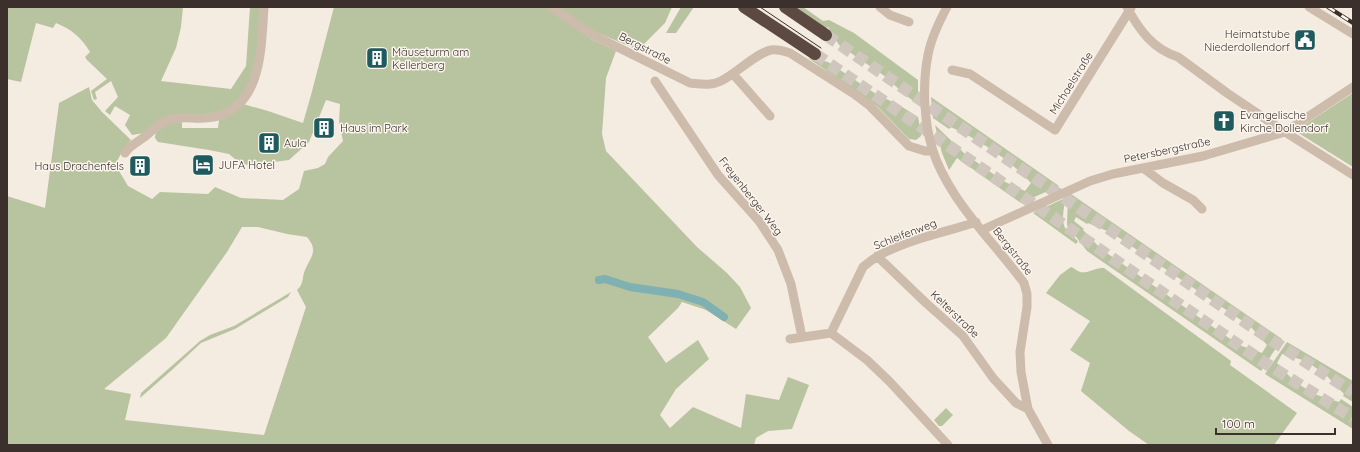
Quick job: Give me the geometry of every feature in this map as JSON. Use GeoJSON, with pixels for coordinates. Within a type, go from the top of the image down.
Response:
{"type":"FeatureCollection","features":[{"type":"Feature","properties":{"kind":"highway"},"geometry":{"type":"LineString","coordinates":[[744,7],[815,54]]}},
{"type":"Feature","properties":{"kind":"highway"},"geometry":{"type":"LineString","coordinates":[[785,7],[826,35]]}},
{"type":"Feature","properties":{"kind":"street"},"geometry":{"type":"LineString","coordinates":[[124,153],[166,120],[176,118],[199,119],[214,117],[224,114],[242,101],[256,76],[260,60],[264,7]]}},
{"type":"Feature","properties":{"kind":"street","name":"Bergstraße"},"geometry":{"type":"LineString","coordinates":[[551,7],[591,34],[690,83],[707,85],[720,81],[770,50],[781,50],[790,53],[870,106],[910,146],[933,151]]}},
{"type":"Feature","properties":{"kind":"street"},"geometry":{"type":"LineString","coordinates":[[880,7],[890,15],[909,22]]}},
{"type":"Feature","properties":{"kind":"street","name":"Bergstraße"},"geometry":{"type":"LineString","coordinates":[[947,7],[932,40],[928,55],[925,98],[926,117],[933,151],[944,177],[955,196],[1024,283],[1027,294],[1027,307],[1020,352],[1021,372],[1028,409],[1048,445]]}},
{"type":"Feature","properties":{"kind":"street"},"geometry":{"type":"LineString","coordinates":[[1308,7],[1353,34]]}},
{"type":"Feature","properties":{"kind":"street"},"geometry":{"type":"LineString","coordinates":[[1130,8],[1139,28],[1149,39],[1169,54],[1178,57],[1226,93],[1353,175]]}},
{"type":"Feature","properties":{"kind":"street","name":"Michaelstraße"},"geometry":{"type":"LineString","coordinates":[[952,70],[970,74],[1055,130],[1130,8]]}},
{"type":"Feature","properties":{"kind":"street"},"geometry":{"type":"LineString","coordinates":[[733,74],[770,116]]}},
{"type":"Feature","properties":{"kind":"street","name":"Freyenberger Weg"},"geometry":{"type":"LineString","coordinates":[[654,81],[718,175],[759,221],[778,250],[792,284],[802,337]]}},
{"type":"Feature","properties":{"kind":"street","name":"Petersbergstraße"},"geometry":{"type":"LineString","coordinates":[[979,226],[1090,181],[1113,174],[1203,156],[1285,132],[1353,87]]}},
{"type":"Feature","properties":{"kind":"street"},"geometry":{"type":"LineString","coordinates":[[1143,168],[1163,183],[1193,200],[1202,209]]}},
{"type":"Feature","properties":{"kind":"street","name":"Schleifenweg"},"geometry":{"type":"LineString","coordinates":[[831,333],[863,267],[878,256],[938,233],[979,226]]}},
{"type":"Feature","properties":{"kind":"street","name":"Kelterstraße"},"geometry":{"type":"LineString","coordinates":[[878,256],[926,303],[963,336],[993,378],[1016,403],[1028,409]]}},
{"type":"Feature","properties":{"kind":"street"},"geometry":{"type":"LineString","coordinates":[[790,339],[831,333],[867,360],[890,382],[948,445]]}},
{"type":"Feature","properties":{"kind":"green space"},"geometry":{"type":"Polygon","coordinates":[[[7,7],[183,7],[181,27],[176,48],[161,81],[231,89],[246,66],[250,7],[263,7],[258,50],[248,89],[229,108],[214,113],[198,115],[185,114],[144,133],[132,135],[125,125],[130,115],[115,106],[110,115],[105,111],[118,97],[111,81],[95,92],[97,99],[94,100],[91,91],[107,79],[85,57],[90,52],[83,42],[76,34],[61,25],[56,23],[53,28],[36,23],[21,82],[7,79],[7,7]]]}},
{"type":"Feature","properties":{"kind":"green space"},"geometry":{"type":"Polygon","coordinates":[[[334,7],[546,7],[591,39],[616,51],[606,78],[602,134],[606,151],[697,247],[727,273],[740,287],[751,308],[736,329],[706,310],[682,302],[678,308],[648,337],[666,363],[698,340],[709,359],[676,389],[660,415],[670,428],[693,407],[741,428],[746,394],[779,400],[788,377],[809,385],[792,429],[768,431],[756,438],[754,445],[7,445],[7,196],[45,208],[59,103],[89,87],[92,100],[102,112],[131,140],[124,148],[116,163],[119,171],[128,186],[152,199],[160,192],[208,194],[215,187],[241,198],[283,200],[299,189],[304,171],[318,168],[325,164],[328,157],[343,141],[339,122],[340,104],[326,100],[309,142],[289,160],[251,165],[241,164],[229,154],[158,142],[155,138],[156,133],[158,129],[165,125],[182,122],[182,128],[218,128],[219,120],[243,104],[303,123],[334,7]],[[242,227],[227,252],[166,338],[104,389],[131,394],[125,420],[264,435],[306,307],[297,290],[301,284],[312,255],[313,247],[307,237],[258,227],[242,227]]]}},
{"type":"Feature","properties":{"kind":"green space"},"geometry":{"type":"Polygon","coordinates":[[[557,7],[672,7],[665,23],[638,50],[589,29],[557,7]]]}},
{"type":"Feature","properties":{"kind":"green space"},"geometry":{"type":"Polygon","coordinates":[[[681,7],[694,7],[676,33],[666,33],[681,7]]]}},
{"type":"Feature","properties":{"kind":"green space"},"geometry":{"type":"Polygon","coordinates":[[[795,7],[803,7],[823,21],[829,20],[854,33],[918,80],[918,104],[905,95],[886,77],[839,45],[828,27],[826,28],[795,7]]]}},
{"type":"Feature","properties":{"kind":"green space"},"geometry":{"type":"Polygon","coordinates":[[[808,58],[828,62],[876,94],[899,105],[918,117],[921,136],[916,140],[909,139],[877,106],[808,58]]]}},
{"type":"Feature","properties":{"kind":"green space"},"geometry":{"type":"Polygon","coordinates":[[[1353,93],[1353,167],[1299,132],[1301,127],[1353,93]]]}},
{"type":"Feature","properties":{"kind":"green space"},"geometry":{"type":"Polygon","coordinates":[[[931,97],[1059,186],[1021,203],[957,158],[949,170],[942,153],[935,125],[964,153],[1003,181],[1025,191],[1031,183],[1004,158],[994,151],[962,132],[951,127],[949,129],[933,118],[931,97]]]}},
{"type":"Feature","properties":{"kind":"green space"},"geometry":{"type":"Polygon","coordinates":[[[1071,194],[1282,339],[1261,371],[1087,251],[1067,225],[1068,197],[1071,194]],[[1076,217],[1074,221],[1084,229],[1083,230],[1101,249],[1239,345],[1262,353],[1267,345],[1250,326],[1112,233],[1088,223],[1087,224],[1076,217]]]}},
{"type":"Feature","properties":{"kind":"green space"},"geometry":{"type":"Polygon","coordinates":[[[1065,198],[1063,222],[1067,231],[1078,241],[1076,244],[1033,213],[1065,198]]]}},
{"type":"Feature","properties":{"kind":"green space"},"geometry":{"type":"Polygon","coordinates":[[[1071,267],[1079,272],[1104,268],[1231,361],[1230,365],[1297,413],[1274,445],[1149,445],[1129,431],[1081,391],[1090,363],[1070,350],[1090,321],[1046,293],[1060,275],[1071,267]]]}},
{"type":"Feature","properties":{"kind":"green space"},"geometry":{"type":"Polygon","coordinates":[[[291,292],[288,297],[235,329],[201,343],[140,398],[141,393],[200,341],[210,335],[234,326],[291,292]]]}},
{"type":"Feature","properties":{"kind":"green space"},"geometry":{"type":"Polygon","coordinates":[[[1287,342],[1353,381],[1353,402],[1343,396],[1344,394],[1326,375],[1306,361],[1282,354],[1277,363],[1294,381],[1314,394],[1339,402],[1341,399],[1353,407],[1353,429],[1265,374],[1287,342]]]}},
{"type":"Feature","properties":{"kind":"green space"},"geometry":{"type":"Polygon","coordinates":[[[946,408],[953,415],[942,426],[939,426],[934,420],[946,408]]]}},
{"type":"Feature","properties":{"kind":"waterway"},"geometry":{"type":"LineString","coordinates":[[599,280],[605,279],[630,287],[678,294],[703,302],[724,317]]}},
{"type":"Feature","properties":{"kind":"tunnel"},"geometry":{"type":"LineString","coordinates":[[826,35],[1273,341],[1353,392]]}},
{"type":"Feature","properties":{"kind":"tunnel"},"geometry":{"type":"LineString","coordinates":[[815,54],[1262,361],[1353,418]]}},
{"type":"Feature","properties":{"kind":"tram line"},"geometry":{"type":"LineString","coordinates":[[760,7],[821,48]]}},
{"type":"Feature","properties":{"kind":"railway"},"geometry":{"type":"LineString","coordinates":[[1328,7],[1353,23]]}},
{"type":"Feature","properties":{"kind":"place","name":"Heimatstube Niederdollendorf"},"geometry":{"type":"Point","coordinates":[1305,40]}},
{"type":"Feature","properties":{"kind":"place","name":"Mäuseturm am Kellerberg"},"geometry":{"type":"Point","coordinates":[377,58]}},
{"type":"Feature","properties":{"kind":"place","name":"Evangelische Kirche Dollendorf"},"geometry":{"type":"Point","coordinates":[1224,121]}},
{"type":"Feature","properties":{"kind":"place","name":"Haus im Park"},"geometry":{"type":"Point","coordinates":[324,128]}},
{"type":"Feature","properties":{"kind":"place","name":"Aula"},"geometry":{"type":"Point","coordinates":[269,143]}},
{"type":"Feature","properties":{"kind":"place","name":"JUFA Hotel"},"geometry":{"type":"Point","coordinates":[203,165]}},
{"type":"Feature","properties":{"kind":"place","name":"Haus Drachenfels"},"geometry":{"type":"Point","coordinates":[140,166]}}]}
